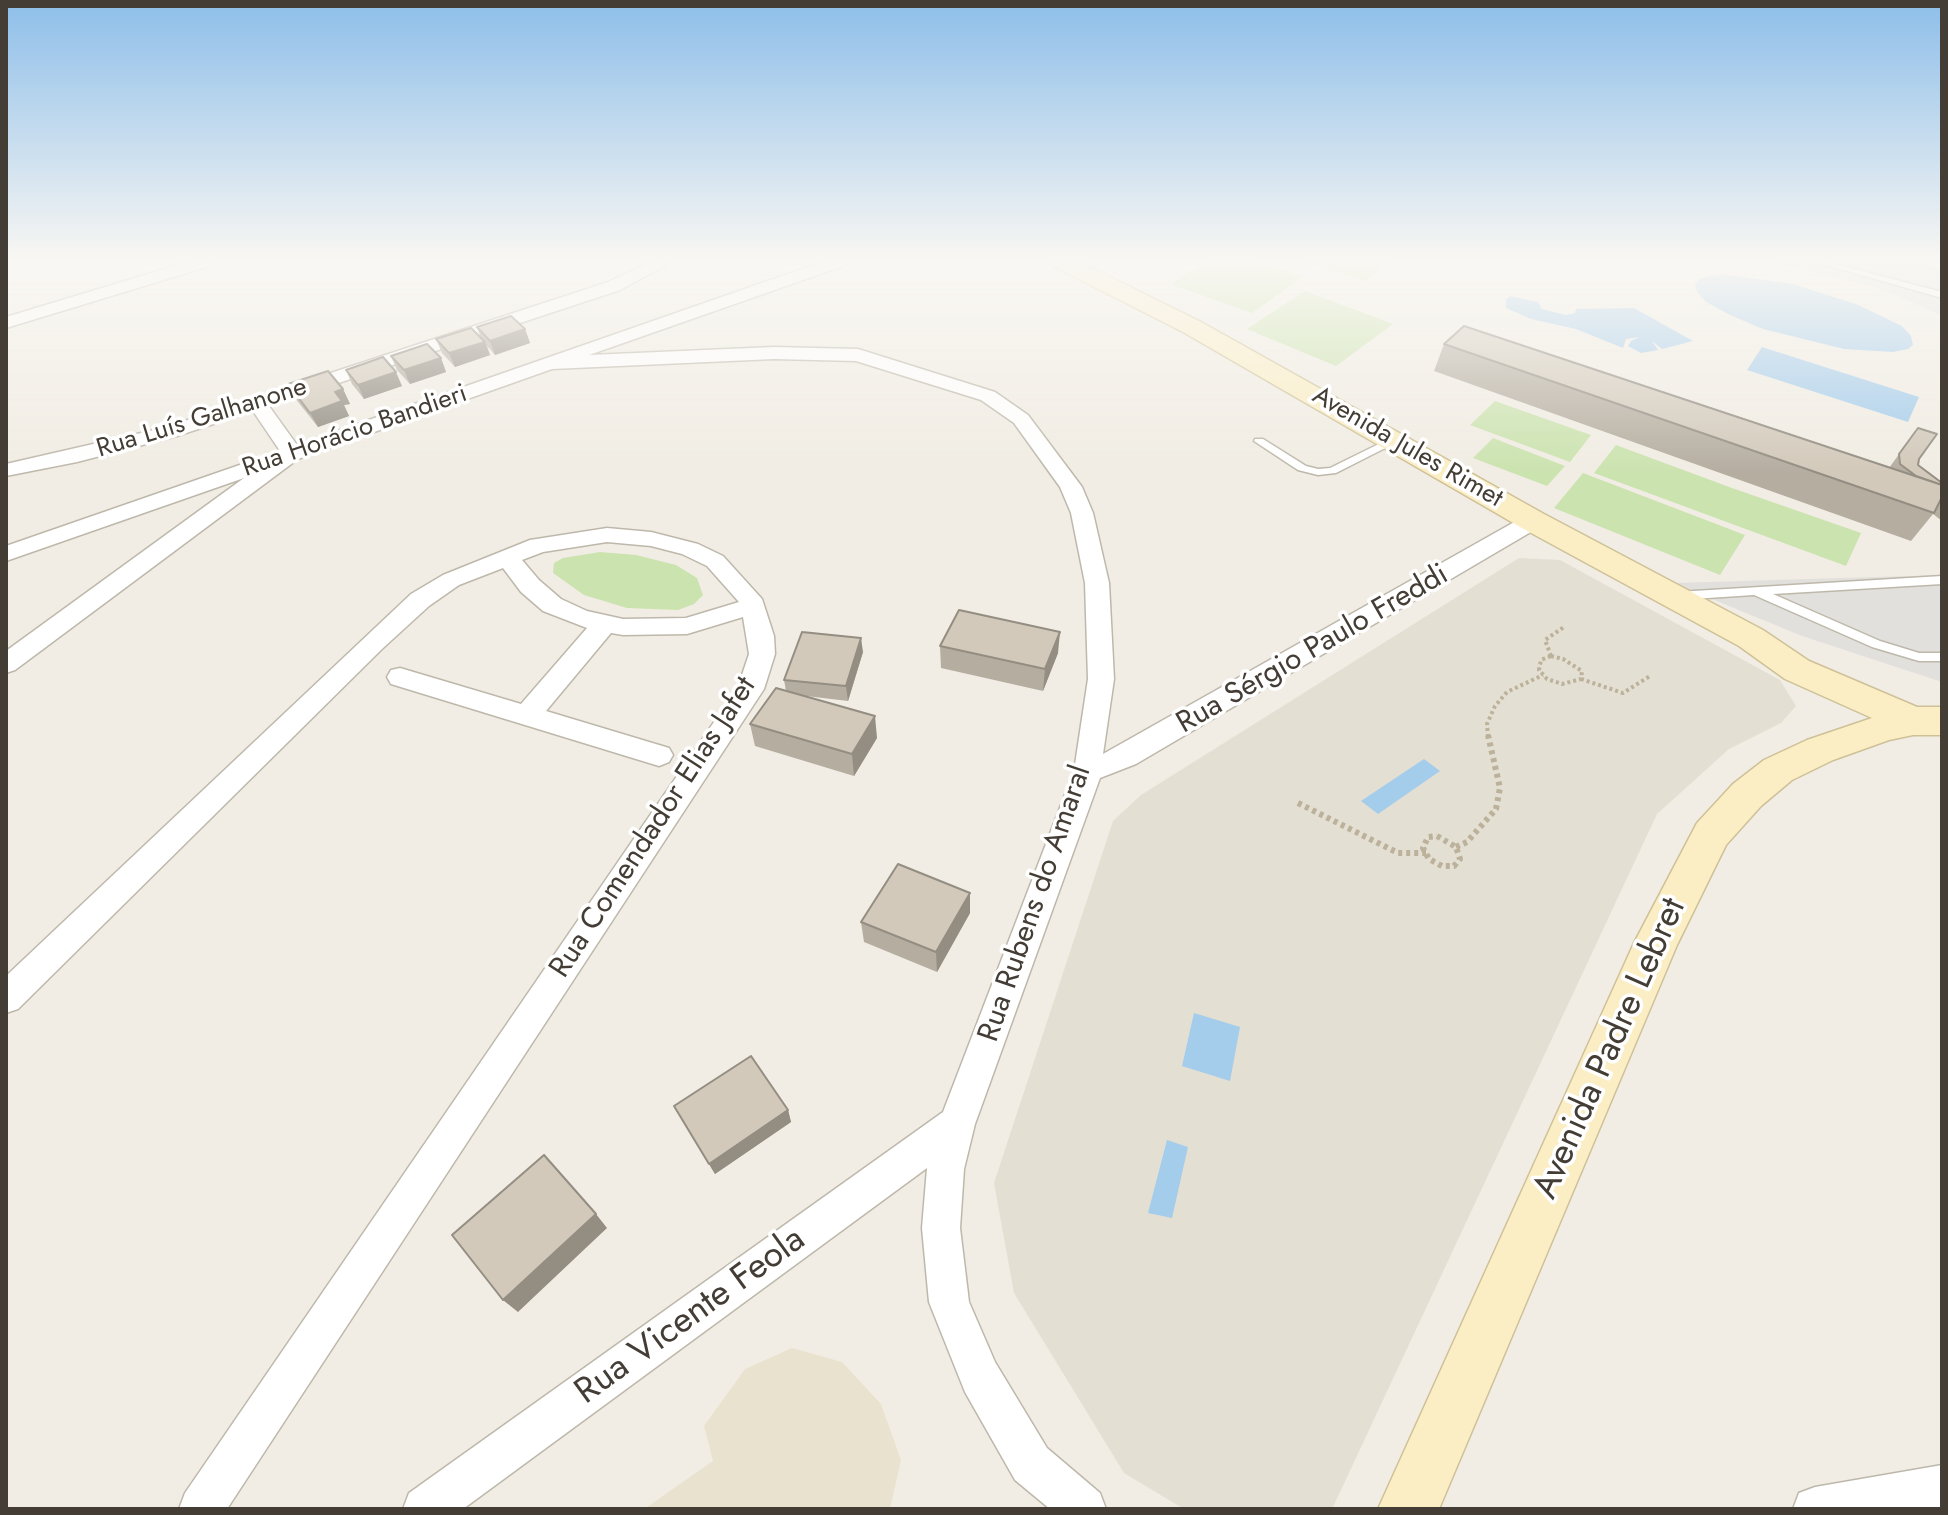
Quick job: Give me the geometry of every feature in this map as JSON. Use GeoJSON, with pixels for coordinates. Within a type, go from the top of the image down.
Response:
{"type":"FeatureCollection","features":[{"type":"Feature","properties":{"kind":"street","name":"Rua Luís Galhanone"},"geometry":{"type":"LineString","coordinates":[[6,470],[129,444],[475,332]]}},
{"type":"Feature","properties":{"kind":"street","name":"Rua Horácio Bandieri"},"geometry":{"type":"LineString","coordinates":[[6,554],[638,332]]}},
{"type":"Feature","properties":{"kind":"street","name":"Avenida Jules Rimet"},"geometry":{"type":"LineString","coordinates":[[1200,332],[1533,521],[1751,638],[1932,718]]}},
{"type":"Feature","properties":{"kind":"street","name":"Rua Rubens do Amaral"},"geometry":{"type":"LineString","coordinates":[[549,363],[774,353],[858,355],[988,396],[1021,419],[1071,487],[1082,513],[1097,583],[1101,679],[1088,771],[957,1124],[945,1169],[941,1228],[949,1302],[980,1377],[1031,1464],[1084,1509]]}},
{"type":"Feature","properties":{"kind":"street"},"geometry":{"type":"LineString","coordinates":[[6,664],[292,453],[258,404]]}},
{"type":"Feature","properties":{"kind":"street","name":"Rua Sérgio Paulo Freddi"},"geometry":{"type":"LineString","coordinates":[[1088,771],[1126,757],[1533,521]]}},
{"type":"Feature","properties":{"kind":"street","name":"Rua Comendador Elias Jafet"},"geometry":{"type":"LineString","coordinates":[[6,998],[420,600],[451,580],[507,556],[570,539],[607,535],[651,539],[690,549],[715,561],[729,573],[752,606],[761,636],[762,654],[751,689],[201,1509]]}},
{"type":"Feature","properties":{"kind":"street"},"geometry":{"type":"LineString","coordinates":[[507,556],[530,586],[552,605],[581,618],[605,623],[658,628],[687,626],[752,606]]}},
{"type":"Feature","properties":{"kind":"street"},"geometry":{"type":"LineString","coordinates":[[527,715],[605,623]]}},
{"type":"Feature","properties":{"kind":"street","name":"Avenida Jules Rimet"},"geometry":{"type":"LineString","coordinates":[[1751,638],[1797,670],[1932,718]]}},
{"type":"Feature","properties":{"kind":"street"},"geometry":{"type":"LineString","coordinates":[[1797,670],[1837,709],[1852,738]]}},
{"type":"Feature","properties":{"kind":"street"},"geometry":{"type":"LineString","coordinates":[[400,677],[659,755]]}},
{"type":"Feature","properties":{"kind":"street","name":"Avenida Padre Lebret"},"geometry":{"type":"LineString","coordinates":[[1408,1509],[1656,943],[1711,834],[1747,795],[1778,770],[1852,738],[1932,718]]}},
{"type":"Feature","properties":{"kind":"street","name":"Rua Vicente Feola"},"geometry":{"type":"LineString","coordinates":[[425,1509],[957,1124]]}},
{"type":"Feature","properties":{"kind":"street"},"geometry":{"type":"LineString","coordinates":[[1815,1509],[1942,1487]]}},
{"type":"Feature","properties":{"kind":"lane"},"geometry":{"type":"LineString","coordinates":[[1259,441],[1302,468],[1318,472],[1332,471],[1393,440]]}},
{"type":"Feature","properties":{"kind":"lane"},"geometry":{"type":"LineString","coordinates":[[1673,596],[1942,580]]}},
{"type":"Feature","properties":{"kind":"lane"},"geometry":{"type":"LineString","coordinates":[[1753,590],[1876,644],[1919,657],[1942,657]]}},
{"type":"Feature","properties":{"kind":"path"},"geometry":{"type":"LineString","coordinates":[[1551,656],[1545,640],[1564,627]]}},
{"type":"Feature","properties":{"kind":"path"},"geometry":{"type":"LineString","coordinates":[[1581,679],[1582,671],[1563,659],[1551,656],[1541,660],[1539,670],[1543,675],[1562,684],[1581,679],[1623,693],[1650,676]]}},
{"type":"Feature","properties":{"kind":"path"},"geometry":{"type":"LineString","coordinates":[[1456,847],[1467,842],[1496,809],[1500,788],[1497,768],[1489,749],[1487,724],[1495,706],[1507,692],[1543,675]]}},
{"type":"Feature","properties":{"kind":"path"},"geometry":{"type":"LineString","coordinates":[[1298,803],[1398,853],[1426,853]]}},
{"type":"Feature","properties":{"kind":"path"},"geometry":{"type":"LineString","coordinates":[[1437,836],[1456,847],[1460,859],[1454,866],[1442,866],[1429,859],[1423,848],[1428,837],[1437,836]]}},
{"type":"Feature","properties":{"kind":"shaded area"},"geometry":{"type":"Polygon","coordinates":[[[1519,558],[1560,560],[1780,680],[1796,706],[1781,723],[1729,749],[1657,814],[1333,1507],[1184,1509],[1124,1473],[1014,1293],[994,1183],[1113,821],[1141,795],[1519,558]]]}},
{"type":"Feature","properties":{"kind":"shaded area"},"geometry":{"type":"Polygon","coordinates":[[[1942,575],[1942,682],[1802,636],[1673,583],[1942,575]]]}},
{"type":"Feature","properties":{"kind":"shaded area"},"geometry":{"type":"Polygon","coordinates":[[[792,1348],[842,1362],[881,1404],[901,1460],[890,1509],[644,1509],[713,1461],[704,1426],[745,1369],[792,1348]]]}},
{"type":"Feature","properties":{"kind":"green space"},"geometry":{"type":"Polygon","coordinates":[[[1253,332],[1383,332],[1336,366],[1253,332]]]}},
{"type":"Feature","properties":{"kind":"green space"},"geometry":{"type":"Polygon","coordinates":[[[1495,401],[1591,435],[1570,462],[1470,425],[1495,401]]]}},
{"type":"Feature","properties":{"kind":"green space"},"geometry":{"type":"Polygon","coordinates":[[[1493,438],[1565,466],[1547,486],[1473,458],[1493,438]]]}},
{"type":"Feature","properties":{"kind":"green space"},"geometry":{"type":"Polygon","coordinates":[[[1616,445],[1861,533],[1846,566],[1594,473],[1616,445]]]}},
{"type":"Feature","properties":{"kind":"green space"},"geometry":{"type":"Polygon","coordinates":[[[1583,473],[1745,535],[1720,575],[1554,508],[1583,473]]]}},
{"type":"Feature","properties":{"kind":"green space"},"geometry":{"type":"Polygon","coordinates":[[[600,552],[636,555],[676,565],[697,578],[703,595],[694,604],[678,610],[627,608],[584,595],[553,573],[554,563],[563,558],[600,552]]]}},
{"type":"Feature","properties":{"kind":"water"},"geometry":{"type":"Polygon","coordinates":[[[1583,332],[1676,332],[1693,341],[1662,349],[1652,341],[1658,350],[1641,353],[1628,346],[1639,337],[1626,339],[1623,348],[1583,332]]]}},
{"type":"Feature","properties":{"kind":"water"},"geometry":{"type":"Polygon","coordinates":[[[1774,332],[1907,332],[1913,345],[1893,352],[1844,349],[1774,332]]]}},
{"type":"Feature","properties":{"kind":"water"},"geometry":{"type":"Polygon","coordinates":[[[1762,347],[1919,397],[1908,422],[1747,370],[1762,347]]]}},
{"type":"Feature","properties":{"kind":"water"},"geometry":{"type":"Polygon","coordinates":[[[1424,759],[1440,771],[1378,814],[1361,801],[1424,759]]]}},
{"type":"Feature","properties":{"kind":"water"},"geometry":{"type":"Polygon","coordinates":[[[1194,1013],[1240,1027],[1230,1081],[1182,1066],[1194,1013]]]}},
{"type":"Feature","properties":{"kind":"water"},"geometry":{"type":"Polygon","coordinates":[[[1167,1140],[1188,1147],[1172,1218],[1148,1213],[1167,1140]]]}},
{"type":"Feature","properties":{"kind":"building"},"geometry":{"type":"Polygon","coordinates":[[[459,332],[475,332],[485,342],[449,353],[436,339],[459,332]]]}},
{"type":"Feature","properties":{"kind":"building"},"geometry":{"type":"Polygon","coordinates":[[[481,332],[517,332],[490,341],[481,332]]]}},
{"type":"Feature","properties":{"kind":"building"},"geometry":{"type":"Polygon","coordinates":[[[1458,332],[1481,332],[1942,485],[1942,497],[1934,513],[1444,344],[1458,332]]]}},
{"type":"Feature","properties":{"kind":"building"},"geometry":{"type":"Polygon","coordinates":[[[427,344],[441,358],[404,370],[391,356],[427,344]]]}},
{"type":"Feature","properties":{"kind":"building"},"geometry":{"type":"Polygon","coordinates":[[[383,357],[396,372],[358,385],[346,370],[383,357]]]}},
{"type":"Feature","properties":{"kind":"building"},"geometry":{"type":"Polygon","coordinates":[[[328,371],[343,389],[335,392],[342,401],[310,413],[288,384],[328,371]]]}},
{"type":"Feature","properties":{"kind":"building"},"geometry":{"type":"Polygon","coordinates":[[[1918,428],[1937,434],[1918,465],[1942,485],[1916,476],[1900,464],[1899,454],[1918,428]]]}},
{"type":"Feature","properties":{"kind":"building"},"geometry":{"type":"Polygon","coordinates":[[[959,610],[1060,632],[1045,669],[940,646],[959,610]]]}},
{"type":"Feature","properties":{"kind":"building"},"geometry":{"type":"Polygon","coordinates":[[[802,632],[861,638],[846,686],[784,680],[802,632]]]}},
{"type":"Feature","properties":{"kind":"building"},"geometry":{"type":"Polygon","coordinates":[[[776,688],[875,716],[852,754],[750,724],[776,688]]]}},
{"type":"Feature","properties":{"kind":"building"},"geometry":{"type":"Polygon","coordinates":[[[898,864],[970,893],[936,952],[861,922],[898,864]]]}},
{"type":"Feature","properties":{"kind":"building"},"geometry":{"type":"Polygon","coordinates":[[[751,1056],[788,1110],[709,1164],[674,1106],[751,1056]]]}},
{"type":"Feature","properties":{"kind":"building"},"geometry":{"type":"Polygon","coordinates":[[[544,1155],[596,1214],[503,1300],[452,1235],[544,1155]]]}}]}
